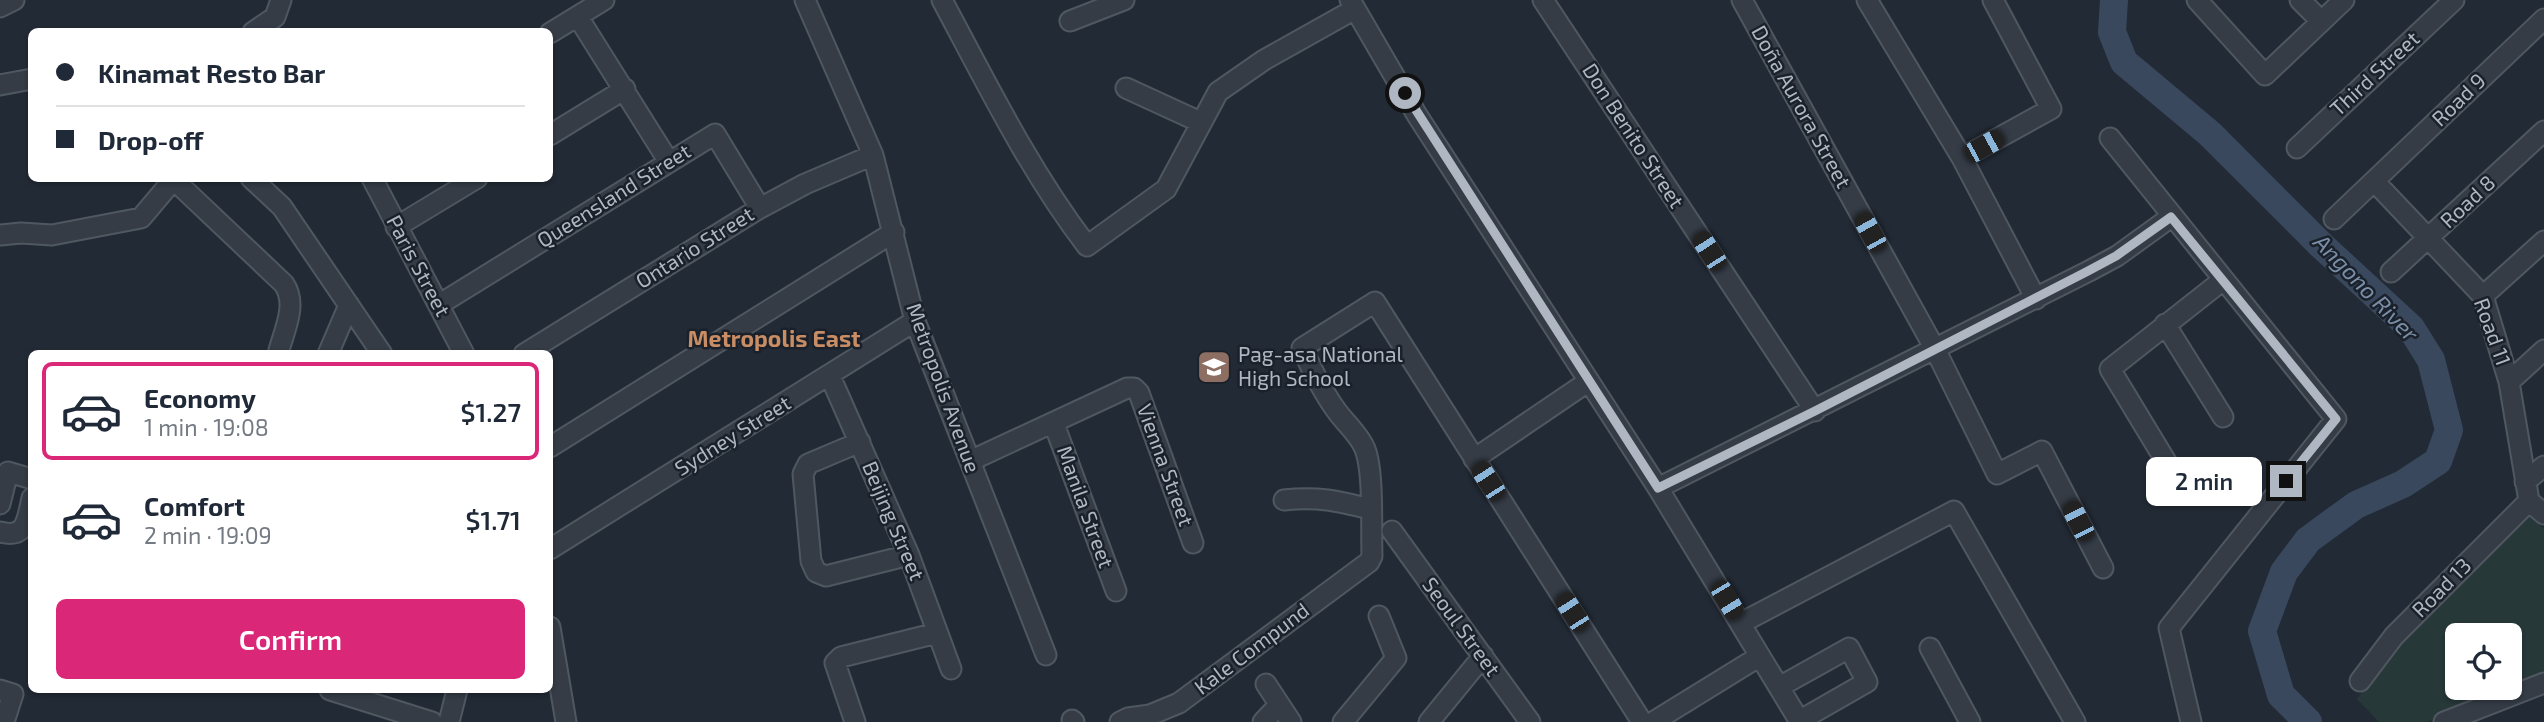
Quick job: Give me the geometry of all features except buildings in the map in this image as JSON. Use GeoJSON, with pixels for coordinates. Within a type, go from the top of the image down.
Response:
{"type":"FeatureCollection","features":[{"type":"Feature","properties":{"kind":"street"},"geometry":{"type":"LineString","coordinates":[[0,7],[14,0]]}},
{"type":"Feature","properties":{"kind":"street"},"geometry":{"type":"LineString","coordinates":[[259,28],[275,17],[281,0]]}},
{"type":"Feature","properties":{"kind":"street"},"geometry":{"type":"LineString","coordinates":[[553,31],[604,0]]}},
{"type":"Feature","properties":{"kind":"street","name":"Metropolis Avenue"},"geometry":{"type":"LineString","coordinates":[[805,0],[873,155],[915,321],[1046,655]]}},
{"type":"Feature","properties":{"kind":"street"},"geometry":{"type":"LineString","coordinates":[[942,0],[1061,214],[1087,246],[1166,189],[1218,92],[1352,4],[1418,115],[1658,488],[1799,721],[1867,682],[1849,648],[1779,687]]}},
{"type":"Feature","properties":{"kind":"street"},"geometry":{"type":"LineString","coordinates":[[1070,20],[1124,0]]}},
{"type":"Feature","properties":{"kind":"street","name":"Don Benito Street"},"geometry":{"type":"LineString","coordinates":[[1544,0],[1815,411]]}},
{"type":"Feature","properties":{"kind":"street","name":"Doña Aurora Street"},"geometry":{"type":"LineString","coordinates":[[1742,0],[1935,349],[1997,474],[2042,451],[2103,568]]}},
{"type":"Feature","properties":{"kind":"street"},"geometry":{"type":"LineString","coordinates":[[1867,0],[1962,158],[2036,299]]}},
{"type":"Feature","properties":{"kind":"street"},"geometry":{"type":"LineString","coordinates":[[1962,158],[2051,109],[1993,0]]}},
{"type":"Feature","properties":{"kind":"street"},"geometry":{"type":"LineString","coordinates":[[2197,0],[2265,75],[2344,0]]}},
{"type":"Feature","properties":{"kind":"street"},"geometry":{"type":"LineString","coordinates":[[2300,0],[2321,21]]}},
{"type":"Feature","properties":{"kind":"street","name":"Third Street"},"geometry":{"type":"LineString","coordinates":[[2297,148],[2454,0]]}},
{"type":"Feature","properties":{"kind":"street"},"geometry":{"type":"LineString","coordinates":[[578,16],[669,162]]}},
{"type":"Feature","properties":{"kind":"street","name":"Road 9"},"geometry":{"type":"LineString","coordinates":[[2334,219],[2544,19]]}},
{"type":"Feature","properties":{"kind":"street"},"geometry":{"type":"LineString","coordinates":[[0,85],[28,80]]}},
{"type":"Feature","properties":{"kind":"street"},"geometry":{"type":"LineString","coordinates":[[1126,88],[1200,122]]}},
{"type":"Feature","properties":{"kind":"street"},"geometry":{"type":"LineString","coordinates":[[553,133],[625,89]]}},
{"type":"Feature","properties":{"kind":"street","name":"Road 8"},"geometry":{"type":"LineString","coordinates":[[2391,272],[2544,131]]}},
{"type":"Feature","properties":{"kind":"street","name":"Queensland Street"},"geometry":{"type":"LineString","coordinates":[[440,304],[715,134],[760,208]]}},
{"type":"Feature","properties":{"kind":"street"},"geometry":{"type":"LineString","coordinates":[[2110,138],[2336,419],[2169,628],[2191,722]]}},
{"type":"Feature","properties":{"kind":"street","name":"Ontario Street"},"geometry":{"type":"LineString","coordinates":[[530,350],[760,208],[805,184],[873,155]]}},
{"type":"Feature","properties":{"kind":"street","name":"Road 11"},"geometry":{"type":"LineString","coordinates":[[2374,181],[2483,296],[2509,382],[2533,499]]}},
{"type":"Feature","properties":{"kind":"street"},"geometry":{"type":"LineString","coordinates":[[0,235],[51,235],[141,218],[170,182]]}},
{"type":"Feature","properties":{"kind":"street"},"geometry":{"type":"LineString","coordinates":[[176,182],[284,284],[290,293],[292,303],[279,350]]}},
{"type":"Feature","properties":{"kind":"street"},"geometry":{"type":"LineString","coordinates":[[255,182],[282,207],[379,350]]}},
{"type":"Feature","properties":{"kind":"street","name":"Paris Street"},"geometry":{"type":"LineString","coordinates":[[374,182],[462,350]]}},
{"type":"Feature","properties":{"kind":"street"},"geometry":{"type":"LineString","coordinates":[[396,227],[470,182]]}},
{"type":"Feature","properties":{"kind":"street"},"geometry":{"type":"LineString","coordinates":[[1658,488],[2036,299],[2116,256],[2171,217]]}},
{"type":"Feature","properties":{"kind":"street"},"geometry":{"type":"LineString","coordinates":[[553,445],[894,232]]}},
{"type":"Feature","properties":{"kind":"street"},"geometry":{"type":"LineString","coordinates":[[2483,296],[2544,241]]}},
{"type":"Feature","properties":{"kind":"street"},"geometry":{"type":"LineString","coordinates":[[2185,493],[2110,369],[2222,280]]}},
{"type":"Feature","properties":{"kind":"street"},"geometry":{"type":"LineString","coordinates":[[1284,500],[1309,497],[1332,499],[1370,509],[1368,457],[1364,445],[1336,410],[1317,380],[1303,348],[1375,302],[1642,722]]}},
{"type":"Feature","properties":{"kind":"street"},"geometry":{"type":"LineString","coordinates":[[330,350],[349,305]]}},
{"type":"Feature","properties":{"kind":"street","name":"Sydney Street"},"geometry":{"type":"LineString","coordinates":[[553,547],[915,321]]}},
{"type":"Feature","properties":{"kind":"street"},"geometry":{"type":"LineString","coordinates":[[2165,324],[2222,417]]}},
{"type":"Feature","properties":{"kind":"street"},"geometry":{"type":"LineString","coordinates":[[2509,382],[2544,350]]}},
{"type":"Feature","properties":{"kind":"street","name":"Beijing Street"},"geometry":{"type":"LineString","coordinates":[[830,376],[909,555],[951,669]]}},
{"type":"Feature","properties":{"kind":"street"},"geometry":{"type":"LineString","coordinates":[[1474,459],[1589,381]]}},
{"type":"Feature","properties":{"kind":"street","name":"Vienna Street"},"geometry":{"type":"LineString","coordinates":[[1054,424],[1127,388],[1134,388],[1139,393],[1193,544]]}},
{"type":"Feature","properties":{"kind":"street"},"geometry":{"type":"LineString","coordinates":[[970,461],[1054,424]]}},
{"type":"Feature","properties":{"kind":"street","name":"Manila Street"},"geometry":{"type":"LineString","coordinates":[[1054,424],[1116,591]]}},
{"type":"Feature","properties":{"kind":"street"},"geometry":{"type":"LineString","coordinates":[[860,442],[808,464],[803,474],[811,561],[816,572],[826,576],[909,555]]}},
{"type":"Feature","properties":{"kind":"street","name":"Road 13"},"geometry":{"type":"LineString","coordinates":[[2360,681],[2394,636],[2533,499],[2544,466]]}},
{"type":"Feature","properties":{"kind":"street"},"geometry":{"type":"LineString","coordinates":[[0,503],[8,472],[28,479]]}},
{"type":"Feature","properties":{"kind":"street","name":"Kale Compund"},"geometry":{"type":"LineString","coordinates":[[1120,722],[1150,715],[1179,703],[1368,562],[1372,556],[1370,509]]}},
{"type":"Feature","properties":{"kind":"street"},"geometry":{"type":"LineString","coordinates":[[1741,623],[1954,511],[2075,722]]}},
{"type":"Feature","properties":{"kind":"street"},"geometry":{"type":"LineString","coordinates":[[0,532],[10,535],[18,533],[25,527],[28,515]]}},
{"type":"Feature","properties":{"kind":"street","name":"Seoul Street"},"geometry":{"type":"LineString","coordinates":[[1392,531],[1530,722]]}},
{"type":"Feature","properties":{"kind":"street"},"geometry":{"type":"LineString","coordinates":[[1343,722],[1396,658],[1379,616]]}},
{"type":"Feature","properties":{"kind":"street"},"geometry":{"type":"LineString","coordinates":[[855,722],[835,663],[841,657],[937,633]]}},
{"type":"Feature","properties":{"kind":"street"},"geometry":{"type":"LineString","coordinates":[[553,645],[566,722]]}},
{"type":"Feature","properties":{"kind":"street"},"geometry":{"type":"LineString","coordinates":[[1930,648],[1970,722]]}},
{"type":"Feature","properties":{"kind":"street"},"geometry":{"type":"LineString","coordinates":[[1434,720],[1483,656]]}},
{"type":"Feature","properties":{"kind":"street"},"geometry":{"type":"LineString","coordinates":[[1653,722],[1760,656]]}},
{"type":"Feature","properties":{"kind":"street"},"geometry":{"type":"LineString","coordinates":[[2444,722],[2544,683]]}},
{"type":"Feature","properties":{"kind":"street"},"geometry":{"type":"LineString","coordinates":[[1266,684],[1291,722]]}},
{"type":"Feature","properties":{"kind":"street"},"geometry":{"type":"LineString","coordinates":[[0,690],[13,694],[4,722]]}},
{"type":"Feature","properties":{"kind":"street"},"geometry":{"type":"LineString","coordinates":[[350,693],[370,696],[400,717],[432,722]]}},
{"type":"Feature","properties":{"kind":"street"},"geometry":{"type":"LineString","coordinates":[[449,722],[456,693]]}},
{"type":"Feature","properties":{"kind":"street"},"geometry":{"type":"LineString","coordinates":[[1263,722],[1279,705]]}},
{"type":"Feature","properties":{"kind":"shaded area"},"geometry":{"type":"Polygon","coordinates":[[[2529,516],[2544,529],[2544,676],[2522,685],[2522,623],[2445,623],[2445,700],[2483,700],[2427,722],[2379,722],[2357,699],[2400,641],[2529,516]]]}},
{"type":"Feature","properties":{"kind":"waterway","name":"Angono River"},"geometry":{"type":"LineString","coordinates":[[2114,0],[2112,32],[2124,62],[2210,134],[2321,245],[2411,328],[2431,360],[2449,430],[2438,461],[2403,484],[2356,505],[2308,540],[2284,572],[2262,631],[2281,695],[2308,722]]}},
{"type":"Feature","properties":{"kind":"place","name":"Pag-asa National High School"},"geometry":{"type":"Point","coordinates":[1214,367]}},
{"type":"Feature","properties":{"kind":"district","name":"Metropolis East"},"geometry":{"type":"Point","coordinates":[774,339]}},
{"type":"Feature","properties":{"kind":"route"},"geometry":{"type":"LineString","coordinates":[[1405,93],[1658,488],[2036,299],[2116,256],[2171,217],[2336,419],[2286,481]]}}]}
